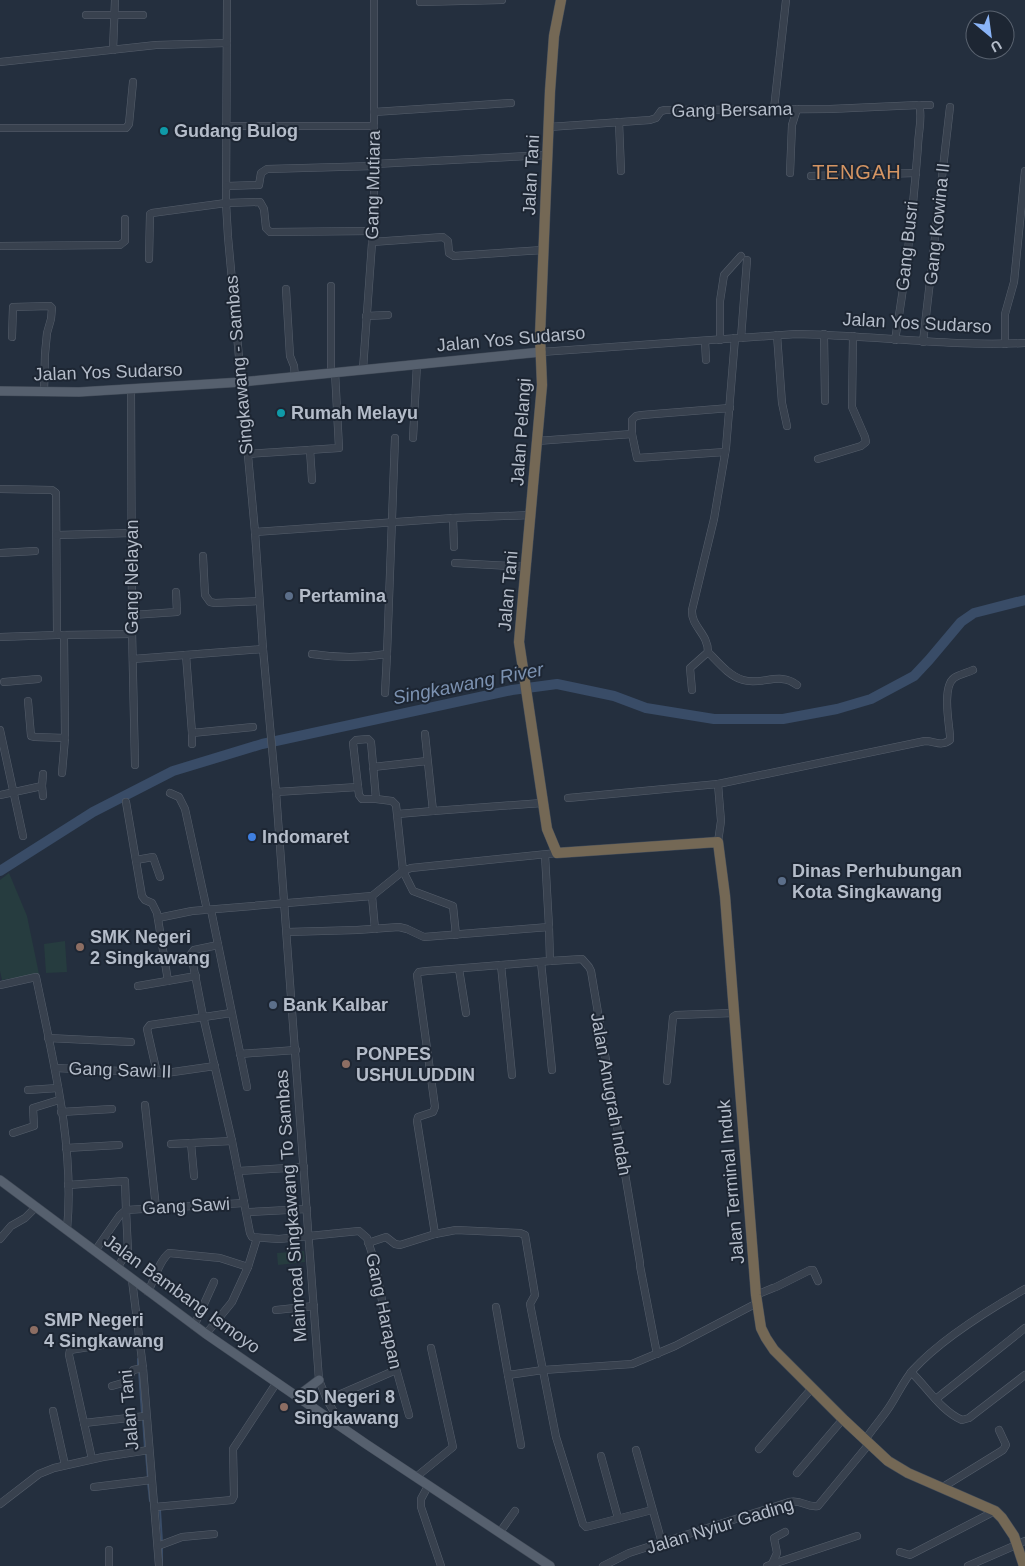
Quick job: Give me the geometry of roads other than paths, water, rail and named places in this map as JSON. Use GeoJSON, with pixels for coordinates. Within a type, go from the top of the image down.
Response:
{"type":"FeatureCollection","features":[{"type":"Feature","properties":{"kind":"highway","name":"Jalan Tani"},"geometry":{"type":"LineString","coordinates":[[541,352],[543,250],[552,58],[561,0]]}},
{"type":"Feature","properties":{"kind":"highway","name":"Jalan Pelangi"},"geometry":{"type":"LineString","coordinates":[[531,515],[542,385],[541,352]]}},
{"type":"Feature","properties":{"kind":"highway","name":"Jalan Tani"},"geometry":{"type":"LineString","coordinates":[[531,515],[519,642],[542,803],[547,829],[557,853]]}},
{"type":"Feature","properties":{"kind":"highway"},"geometry":{"type":"LineString","coordinates":[[557,853],[718,842]]}},
{"type":"Feature","properties":{"kind":"highway","name":"Jalan Terminal Induk"},"geometry":{"type":"LineString","coordinates":[[718,842],[725,896],[756,1299],[761,1328],[780,1356],[867,1442],[900,1469],[995,1511],[1021,1543],[1024,1566]]}},
{"type":"Feature","properties":{"kind":"main road","name":"Jalan Yos Sudarso"},"geometry":{"type":"LineString","coordinates":[[0,391],[44,392],[131,389],[242,382],[541,352]]}},
{"type":"Feature","properties":{"kind":"main road","name":"Jalan Bambang Ismoyo"},"geometry":{"type":"LineString","coordinates":[[0,1180],[33,1210],[67,1230],[117,1268],[133,1283],[346,1431]]}},
{"type":"Feature","properties":{"kind":"main road"},"geometry":{"type":"LineString","coordinates":[[298,1396],[319,1380]]}},
{"type":"Feature","properties":{"kind":"main road","name":"Mainroad Singkawang To Sambas"},"geometry":{"type":"LineString","coordinates":[[346,1431],[416,1477],[426,1489],[500,1532],[550,1566]]}},
{"type":"Feature","properties":{"kind":"street"},"geometry":{"type":"LineString","coordinates":[[113,50],[115,0]]}},
{"type":"Feature","properties":{"kind":"street","name":"Singkawang - Sambas"},"geometry":{"type":"LineString","coordinates":[[227,0],[226,203],[270,728]]}},
{"type":"Feature","properties":{"kind":"street","name":"Gang Mutiara"},"geometry":{"type":"LineString","coordinates":[[363,369],[373,231],[375,165],[374,0]]}},
{"type":"Feature","properties":{"kind":"street"},"geometry":{"type":"LineString","coordinates":[[420,2],[502,0]]}},
{"type":"Feature","properties":{"kind":"street"},"geometry":{"type":"LineString","coordinates":[[774,109],[786,0]]}},
{"type":"Feature","properties":{"kind":"street"},"geometry":{"type":"LineString","coordinates":[[86,15],[143,16]]}},
{"type":"Feature","properties":{"kind":"street"},"geometry":{"type":"LineString","coordinates":[[0,62],[156,46],[228,43]]}},
{"type":"Feature","properties":{"kind":"street"},"geometry":{"type":"LineString","coordinates":[[0,128],[126,128],[129,124],[133,82]]}},
{"type":"Feature","properties":{"kind":"street"},"geometry":{"type":"LineString","coordinates":[[374,112],[511,102]]}},
{"type":"Feature","properties":{"kind":"street"},"geometry":{"type":"LineString","coordinates":[[918,105],[930,105]]}},
{"type":"Feature","properties":{"kind":"street","name":"Gang Bersama"},"geometry":{"type":"LineString","coordinates":[[549,127],[650,120],[656,118],[660,111],[665,110],[830,109],[918,105]]}},
{"type":"Feature","properties":{"kind":"street","name":"Gang Busri"},"geometry":{"type":"LineString","coordinates":[[895,340],[916,173],[920,116],[918,105]]}},
{"type":"Feature","properties":{"kind":"street","name":"Gang Kowina II"},"geometry":{"type":"LineString","coordinates":[[924,342],[950,107]]}},
{"type":"Feature","properties":{"kind":"street"},"geometry":{"type":"LineString","coordinates":[[790,173],[792,125],[797,109]]}},
{"type":"Feature","properties":{"kind":"street"},"geometry":{"type":"LineString","coordinates":[[618,122],[621,171]]}},
{"type":"Feature","properties":{"kind":"street"},"geometry":{"type":"LineString","coordinates":[[226,126],[374,126]]}},
{"type":"Feature","properties":{"kind":"street"},"geometry":{"type":"LineString","coordinates":[[227,186],[259,185],[261,173],[267,169],[548,155]]}},
{"type":"Feature","properties":{"kind":"street"},"geometry":{"type":"LineString","coordinates":[[1005,344],[1005,314],[1014,282],[1025,171]]}},
{"type":"Feature","properties":{"kind":"street"},"geometry":{"type":"LineString","coordinates":[[811,176],[916,173]]}},
{"type":"Feature","properties":{"kind":"street"},"geometry":{"type":"LineString","coordinates":[[149,259],[150,214],[152,212],[226,203],[260,202],[264,209],[266,228],[270,232],[373,231]]}},
{"type":"Feature","properties":{"kind":"street"},"geometry":{"type":"LineString","coordinates":[[0,246],[120,245],[125,241],[125,219]]}},
{"type":"Feature","properties":{"kind":"street"},"geometry":{"type":"LineString","coordinates":[[372,242],[443,237],[448,241],[449,253],[454,256],[543,250]]}},
{"type":"Feature","properties":{"kind":"street"},"geometry":{"type":"LineString","coordinates":[[720,340],[720,301],[724,275],[744,258],[726,452],[714,519],[692,610],[693,622],[707,640],[708,652],[728,671],[744,680],[782,678],[791,680],[797,685]]}},
{"type":"Feature","properties":{"kind":"street"},"geometry":{"type":"LineString","coordinates":[[248,454],[339,448],[333,372],[331,286]]}},
{"type":"Feature","properties":{"kind":"street"},"geometry":{"type":"LineString","coordinates":[[286,289],[290,356],[294,366],[295,377]]}},
{"type":"Feature","properties":{"kind":"street"},"geometry":{"type":"LineString","coordinates":[[12,337],[13,307],[50,306],[52,308],[52,319],[47,333],[45,354],[44,392]]}},
{"type":"Feature","properties":{"kind":"street"},"geometry":{"type":"LineString","coordinates":[[366,316],[388,315]]}},
{"type":"Feature","properties":{"kind":"street"},"geometry":{"type":"LineString","coordinates":[[824,334],[825,401]]}},
{"type":"Feature","properties":{"kind":"street","name":"Jalan Yos Sudarso"},"geometry":{"type":"LineString","coordinates":[[541,352],[777,335],[824,334],[924,342],[1025,343]]}},
{"type":"Feature","properties":{"kind":"street"},"geometry":{"type":"LineString","coordinates":[[777,335],[782,403],[787,426]]}},
{"type":"Feature","properties":{"kind":"street"},"geometry":{"type":"LineString","coordinates":[[818,459],[862,446],[866,442],[852,407],[853,336]]}},
{"type":"Feature","properties":{"kind":"street"},"geometry":{"type":"LineString","coordinates":[[705,340],[706,360]]}},
{"type":"Feature","properties":{"kind":"street"},"geometry":{"type":"LineString","coordinates":[[413,438],[417,364]]}},
{"type":"Feature","properties":{"kind":"street","name":"Gang Nelayan"},"geometry":{"type":"LineString","coordinates":[[131,389],[132,634],[135,765]]}},
{"type":"Feature","properties":{"kind":"street"},"geometry":{"type":"LineString","coordinates":[[726,452],[639,459],[635,456],[632,420],[638,415],[730,408]]}},
{"type":"Feature","properties":{"kind":"street"},"geometry":{"type":"LineString","coordinates":[[537,441],[632,434]]}},
{"type":"Feature","properties":{"kind":"street"},"geometry":{"type":"LineString","coordinates":[[386,693],[395,438]]}},
{"type":"Feature","properties":{"kind":"street"},"geometry":{"type":"LineString","coordinates":[[310,450],[312,480]]}},
{"type":"Feature","properties":{"kind":"street"},"geometry":{"type":"LineString","coordinates":[[0,489],[54,491],[57,500],[65,738],[62,773]]}},
{"type":"Feature","properties":{"kind":"street"},"geometry":{"type":"LineString","coordinates":[[255,532],[453,518],[531,515]]}},
{"type":"Feature","properties":{"kind":"street"},"geometry":{"type":"LineString","coordinates":[[453,518],[454,547]]}},
{"type":"Feature","properties":{"kind":"street"},"geometry":{"type":"LineString","coordinates":[[57,535],[132,533]]}},
{"type":"Feature","properties":{"kind":"street"},"geometry":{"type":"LineString","coordinates":[[0,553],[35,551]]}},
{"type":"Feature","properties":{"kind":"street"},"geometry":{"type":"LineString","coordinates":[[203,556],[206,595],[210,602],[259,601]]}},
{"type":"Feature","properties":{"kind":"street"},"geometry":{"type":"LineString","coordinates":[[456,564],[527,567]]}},
{"type":"Feature","properties":{"kind":"street"},"geometry":{"type":"LineString","coordinates":[[132,615],[177,612],[176,592]]}},
{"type":"Feature","properties":{"kind":"street"},"geometry":{"type":"LineString","coordinates":[[0,637],[132,634]]}},
{"type":"Feature","properties":{"kind":"street"},"geometry":{"type":"LineString","coordinates":[[133,659],[262,649]]}},
{"type":"Feature","properties":{"kind":"street"},"geometry":{"type":"LineString","coordinates":[[692,690],[690,668],[708,652]]}},
{"type":"Feature","properties":{"kind":"street"},"geometry":{"type":"LineString","coordinates":[[312,654],[337,657],[363,657],[387,654]]}},
{"type":"Feature","properties":{"kind":"street"},"geometry":{"type":"LineString","coordinates":[[186,655],[192,744]]}},
{"type":"Feature","properties":{"kind":"street"},"geometry":{"type":"LineString","coordinates":[[568,798],[718,784],[922,741],[942,744],[950,740],[947,695],[950,682],[973,670]]}},
{"type":"Feature","properties":{"kind":"street"},"geometry":{"type":"LineString","coordinates":[[4,682],[38,679]]}},
{"type":"Feature","properties":{"kind":"street"},"geometry":{"type":"LineString","coordinates":[[28,701],[31,736],[65,738]]}},
{"type":"Feature","properties":{"kind":"street"},"geometry":{"type":"LineString","coordinates":[[192,733],[253,727]]}},
{"type":"Feature","properties":{"kind":"street","name":"Mainroad Singkawang To Sambas"},"geometry":{"type":"LineString","coordinates":[[270,728],[285,903],[319,1380],[327,1400],[346,1431]]}},
{"type":"Feature","properties":{"kind":"street"},"geometry":{"type":"LineString","coordinates":[[0,730],[2,749],[23,836]]}},
{"type":"Feature","properties":{"kind":"street"},"geometry":{"type":"LineString","coordinates":[[425,734],[433,811]]}},
{"type":"Feature","properties":{"kind":"street"},"geometry":{"type":"LineString","coordinates":[[376,798],[370,739],[354,741],[359,795],[362,799],[376,798],[394,802],[398,814],[403,871],[413,891],[453,906],[456,935]]}},
{"type":"Feature","properties":{"kind":"street"},"geometry":{"type":"LineString","coordinates":[[373,767],[427,761]]}},
{"type":"Feature","properties":{"kind":"street"},"geometry":{"type":"LineString","coordinates":[[43,774],[43,796]]}},
{"type":"Feature","properties":{"kind":"street"},"geometry":{"type":"LineString","coordinates":[[718,784],[721,821],[718,842]]}},
{"type":"Feature","properties":{"kind":"street"},"geometry":{"type":"LineString","coordinates":[[0,795],[42,786]]}},
{"type":"Feature","properties":{"kind":"street"},"geometry":{"type":"LineString","coordinates":[[276,792],[358,786]]}},
{"type":"Feature","properties":{"kind":"street"},"geometry":{"type":"LineString","coordinates":[[170,793],[179,797],[185,809],[218,945],[247,1087]]}},
{"type":"Feature","properties":{"kind":"street"},"geometry":{"type":"LineString","coordinates":[[126,802],[143,898],[152,903],[158,918],[168,981]]}},
{"type":"Feature","properties":{"kind":"street"},"geometry":{"type":"LineString","coordinates":[[398,814],[542,803]]}},
{"type":"Feature","properties":{"kind":"street"},"geometry":{"type":"LineString","coordinates":[[158,918],[178,913],[372,896],[403,871],[441,864],[557,853]]}},
{"type":"Feature","properties":{"kind":"street"},"geometry":{"type":"LineString","coordinates":[[435,1234],[418,1117],[433,1112],[435,1107],[416,978],[418,973],[421,972],[550,961],[544,855]]}},
{"type":"Feature","properties":{"kind":"street"},"geometry":{"type":"LineString","coordinates":[[136,860],[153,858],[160,877]]}},
{"type":"Feature","properties":{"kind":"street"},"geometry":{"type":"LineString","coordinates":[[372,896],[375,928]]}},
{"type":"Feature","properties":{"kind":"street"},"geometry":{"type":"LineString","coordinates":[[287,932],[399,927],[424,937],[549,927]]}},
{"type":"Feature","properties":{"kind":"street"},"geometry":{"type":"LineString","coordinates":[[215,1066],[191,952],[218,945]]}},
{"type":"Feature","properties":{"kind":"street","name":"Jalan Anugrah Indah"},"geometry":{"type":"LineString","coordinates":[[550,961],[580,959],[585,961],[591,971],[640,1265],[657,1354]]}},
{"type":"Feature","properties":{"kind":"street"},"geometry":{"type":"LineString","coordinates":[[541,962],[552,1070]]}},
{"type":"Feature","properties":{"kind":"street"},"geometry":{"type":"LineString","coordinates":[[501,965],[512,1075]]}},
{"type":"Feature","properties":{"kind":"street"},"geometry":{"type":"LineString","coordinates":[[459,969],[466,1013]]}},
{"type":"Feature","properties":{"kind":"street"},"geometry":{"type":"LineString","coordinates":[[138,986],[196,976]]}},
{"type":"Feature","properties":{"kind":"street"},"geometry":{"type":"LineString","coordinates":[[0,985],[36,977],[58,1088],[66,1148],[69,1208],[67,1230]]}},
{"type":"Feature","properties":{"kind":"street"},"geometry":{"type":"LineString","coordinates":[[157,1073],[148,1026],[231,1013]]}},
{"type":"Feature","properties":{"kind":"street"},"geometry":{"type":"LineString","coordinates":[[667,1081],[673,1017],[734,1013]]}},
{"type":"Feature","properties":{"kind":"street"},"geometry":{"type":"LineString","coordinates":[[48,1038],[131,1042]]}},
{"type":"Feature","properties":{"kind":"street"},"geometry":{"type":"LineString","coordinates":[[240,1054],[296,1050]]}},
{"type":"Feature","properties":{"kind":"street","name":"Gang Sawi II"},"geometry":{"type":"LineString","coordinates":[[54,1068],[157,1073],[215,1066]]}},
{"type":"Feature","properties":{"kind":"street","name":"Gang Sawi"},"geometry":{"type":"LineString","coordinates":[[117,1268],[128,1251],[126,1210],[244,1203],[215,1066]]}},
{"type":"Feature","properties":{"kind":"street"},"geometry":{"type":"LineString","coordinates":[[28,1090],[58,1088]]}},
{"type":"Feature","properties":{"kind":"street"},"geometry":{"type":"LineString","coordinates":[[13,1133],[34,1126],[32,1110],[34,1106],[59,1100]]}},
{"type":"Feature","properties":{"kind":"street"},"geometry":{"type":"LineString","coordinates":[[145,1105],[156,1208]]}},
{"type":"Feature","properties":{"kind":"street"},"geometry":{"type":"LineString","coordinates":[[61,1112],[112,1109]]}},
{"type":"Feature","properties":{"kind":"street"},"geometry":{"type":"LineString","coordinates":[[171,1144],[232,1141]]}},
{"type":"Feature","properties":{"kind":"street"},"geometry":{"type":"LineString","coordinates":[[191,1143],[194,1176]]}},
{"type":"Feature","properties":{"kind":"street"},"geometry":{"type":"LineString","coordinates":[[66,1148],[119,1145]]}},
{"type":"Feature","properties":{"kind":"street","name":"Gang Sawi"},"geometry":{"type":"LineString","coordinates":[[238,1171],[304,1167]]}},
{"type":"Feature","properties":{"kind":"street"},"geometry":{"type":"LineString","coordinates":[[68,1184],[124,1180],[126,1210],[120,1215],[95,1251]]}},
{"type":"Feature","properties":{"kind":"street"},"geometry":{"type":"LineString","coordinates":[[244,1203],[252,1237],[279,1239],[309,1236]]}},
{"type":"Feature","properties":{"kind":"street"},"geometry":{"type":"LineString","coordinates":[[249,1212],[307,1209]]}},
{"type":"Feature","properties":{"kind":"street"},"geometry":{"type":"LineString","coordinates":[[0,1239],[11,1226],[33,1210]]}},
{"type":"Feature","properties":{"kind":"street"},"geometry":{"type":"LineString","coordinates":[[368,1243],[386,1237],[400,1245],[435,1234],[456,1230],[520,1233],[524,1235],[535,1295],[530,1304],[543,1370],[558,1444],[582,1524],[586,1526],[652,1510]]}},
{"type":"Feature","properties":{"kind":"street","name":"Gang Harapan"},"geometry":{"type":"LineString","coordinates":[[309,1236],[359,1231],[367,1238],[376,1263],[396,1370],[409,1415]]}},
{"type":"Feature","properties":{"kind":"street"},"geometry":{"type":"LineString","coordinates":[[206,1334],[228,1309],[248,1267],[257,1238]]}},
{"type":"Feature","properties":{"kind":"street"},"geometry":{"type":"LineString","coordinates":[[148,1292],[162,1262],[170,1253],[220,1258],[248,1267]]}},
{"type":"Feature","properties":{"kind":"street"},"geometry":{"type":"LineString","coordinates":[[508,1375],[543,1370],[632,1364],[657,1354],[812,1269],[818,1281]]}},
{"type":"Feature","properties":{"kind":"street"},"geometry":{"type":"LineString","coordinates":[[194,1326],[214,1282]]}},
{"type":"Feature","properties":{"kind":"street","name":"Jalan Tani"},"geometry":{"type":"LineString","coordinates":[[133,1283],[140,1339],[145,1451],[157,1508],[159,1566]]}},
{"type":"Feature","properties":{"kind":"street"},"geometry":{"type":"LineString","coordinates":[[867,1442],[910,1372],[966,1326],[1025,1289]]}},
{"type":"Feature","properties":{"kind":"street"},"geometry":{"type":"LineString","coordinates":[[276,1310],[314,1306]]}},
{"type":"Feature","properties":{"kind":"street"},"geometry":{"type":"LineString","coordinates":[[496,1307],[521,1445]]}},
{"type":"Feature","properties":{"kind":"street"},"geometry":{"type":"LineString","coordinates":[[936,1399],[1025,1328]]}},
{"type":"Feature","properties":{"kind":"street"},"geometry":{"type":"LineString","coordinates":[[92,1459],[70,1350],[140,1339]]}},
{"type":"Feature","properties":{"kind":"street"},"geometry":{"type":"LineString","coordinates":[[416,1477],[453,1448],[431,1348]]}},
{"type":"Feature","properties":{"kind":"street"},"geometry":{"type":"LineString","coordinates":[[112,1386],[126,1382],[131,1373],[140,1369]]}},
{"type":"Feature","properties":{"kind":"street"},"geometry":{"type":"LineString","coordinates":[[327,1400],[396,1370]]}},
{"type":"Feature","properties":{"kind":"street"},"geometry":{"type":"LineString","coordinates":[[910,1372],[956,1417],[965,1420],[1025,1375]]}},
{"type":"Feature","properties":{"kind":"street"},"geometry":{"type":"LineString","coordinates":[[157,1508],[232,1500],[234,1496],[233,1449],[277,1382]]}},
{"type":"Feature","properties":{"kind":"street"},"geometry":{"type":"LineString","coordinates":[[760,1449],[812,1388]]}},
{"type":"Feature","properties":{"kind":"street"},"geometry":{"type":"LineString","coordinates":[[53,1411],[64,1465]]}},
{"type":"Feature","properties":{"kind":"street"},"geometry":{"type":"LineString","coordinates":[[84,1423],[142,1416]]}},
{"type":"Feature","properties":{"kind":"street"},"geometry":{"type":"LineString","coordinates":[[796,1473],[843,1419]]}},
{"type":"Feature","properties":{"kind":"street"},"geometry":{"type":"LineString","coordinates":[[943,1488],[1003,1450],[1006,1445],[999,1430]]}},
{"type":"Feature","properties":{"kind":"street","name":"Jalan Nyiur Gading"},"geometry":{"type":"LineString","coordinates":[[603,1566],[629,1553],[794,1501],[799,1501],[812,1507],[818,1506],[867,1442]]}},
{"type":"Feature","properties":{"kind":"street"},"geometry":{"type":"LineString","coordinates":[[636,1450],[662,1543]]}},
{"type":"Feature","properties":{"kind":"street"},"geometry":{"type":"LineString","coordinates":[[0,1504],[39,1474],[64,1465],[145,1451]]}},
{"type":"Feature","properties":{"kind":"street"},"geometry":{"type":"LineString","coordinates":[[601,1456],[618,1518]]}},
{"type":"Feature","properties":{"kind":"street"},"geometry":{"type":"LineString","coordinates":[[94,1487],[151,1480]]}},
{"type":"Feature","properties":{"kind":"street"},"geometry":{"type":"LineString","coordinates":[[426,1489],[421,1499],[421,1507],[441,1566]]}},
{"type":"Feature","properties":{"kind":"street"},"geometry":{"type":"LineString","coordinates":[[500,1532],[515,1511]]}},
{"type":"Feature","properties":{"kind":"street"},"geometry":{"type":"LineString","coordinates":[[900,1552],[910,1555],[995,1511]]}},
{"type":"Feature","properties":{"kind":"street"},"geometry":{"type":"LineString","coordinates":[[770,1565],[777,1553],[774,1538],[785,1532]]}},
{"type":"Feature","properties":{"kind":"street"},"geometry":{"type":"LineString","coordinates":[[158,1546],[182,1537],[214,1534]]}},
{"type":"Feature","properties":{"kind":"street"},"geometry":{"type":"LineString","coordinates":[[770,1565],[857,1536]]}},
{"type":"Feature","properties":{"kind":"street"},"geometry":{"type":"LineString","coordinates":[[968,1566],[1021,1543]]}},
{"type":"Feature","properties":{"kind":"street"},"geometry":{"type":"LineString","coordinates":[[109,1550],[109,1566]]}},
{"type":"Feature","properties":{"kind":"waterway","name":"Singkawang River"},"geometry":{"type":"LineString","coordinates":[[0,871],[93,812],[173,771],[262,744],[512,690],[557,684],[614,696],[646,708],[714,719],[783,719],[837,709],[871,699],[914,676],[961,622],[974,613],[1025,600]]}},
{"type":"Feature","properties":{"kind":"waterway"},"geometry":{"type":"LineString","coordinates":[[138,1359],[138,1367]]}},
{"type":"Feature","properties":{"kind":"waterway"},"geometry":{"type":"LineString","coordinates":[[139,1371],[142,1414]]}},
{"type":"Feature","properties":{"kind":"waterway"},"geometry":{"type":"LineString","coordinates":[[143,1419],[145,1449]]}},
{"type":"Feature","properties":{"kind":"waterway"},"geometry":{"type":"LineString","coordinates":[[146,1454],[148,1479]]}},
{"type":"Feature","properties":{"kind":"waterway"},"geometry":{"type":"LineString","coordinates":[[148,1483],[150,1501]]}},
{"type":"Feature","properties":{"kind":"waterway"},"geometry":{"type":"LineString","coordinates":[[160,1510],[162,1542]]}},
{"type":"Feature","properties":{"kind":"waterway"},"geometry":{"type":"LineString","coordinates":[[162,1547],[162,1566]]}},
{"type":"Feature","properties":{"kind":"place","name":"Gudang Bulog"},"geometry":{"type":"Point","coordinates":[164,131]}},
{"type":"Feature","properties":{"kind":"place","name":"Rumah Melayu"},"geometry":{"type":"Point","coordinates":[281,413]}},
{"type":"Feature","properties":{"kind":"place","name":"Pertamina"},"geometry":{"type":"Point","coordinates":[289,596]}},
{"type":"Feature","properties":{"kind":"place","name":"Indomaret"},"geometry":{"type":"Point","coordinates":[252,837]}},
{"type":"Feature","properties":{"kind":"place","name":"Dinas Perhubungan Kota Singkawang"},"geometry":{"type":"Point","coordinates":[782,881]}},
{"type":"Feature","properties":{"kind":"place","name":"SMK Negeri 2 Singkawang"},"geometry":{"type":"Point","coordinates":[80,947]}},
{"type":"Feature","properties":{"kind":"place","name":"Bank Kalbar"},"geometry":{"type":"Point","coordinates":[273,1005]}},
{"type":"Feature","properties":{"kind":"place","name":"PONPES USHULUDDIN"},"geometry":{"type":"Point","coordinates":[346,1064]}},
{"type":"Feature","properties":{"kind":"place","name":"SMP Negeri 4 Singkawang"},"geometry":{"type":"Point","coordinates":[34,1330]}},
{"type":"Feature","properties":{"kind":"place","name":"SD Negeri 8 Singkawang"},"geometry":{"type":"Point","coordinates":[284,1407]}},
{"type":"Feature","properties":{"kind":"district","name":"TENGAH"},"geometry":{"type":"Point","coordinates":[857,172]}}]}
